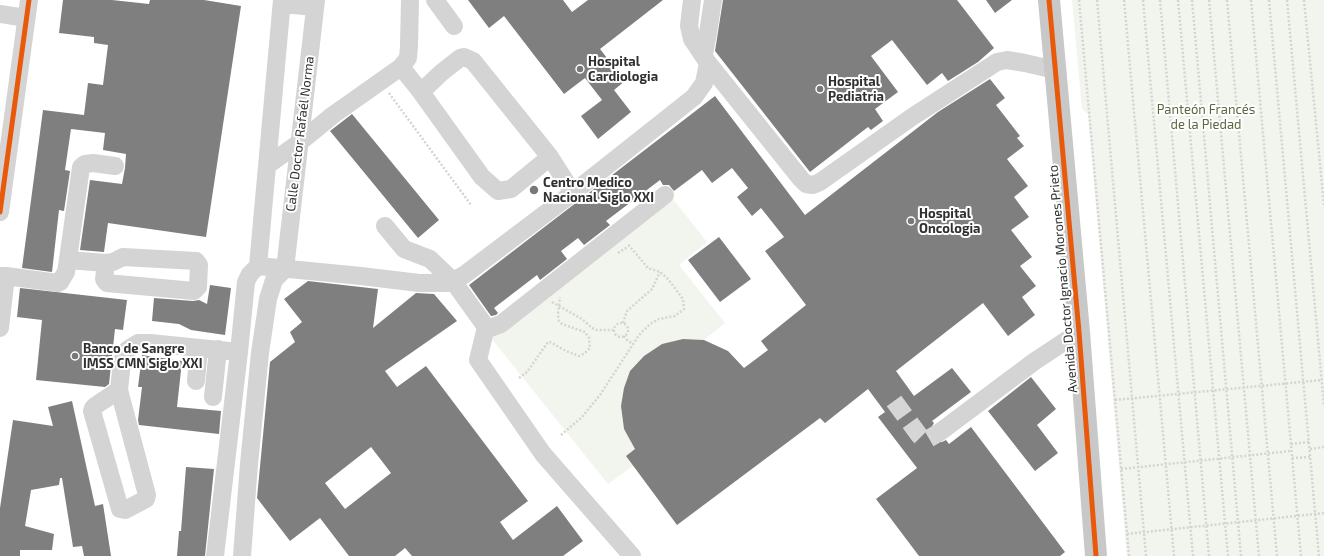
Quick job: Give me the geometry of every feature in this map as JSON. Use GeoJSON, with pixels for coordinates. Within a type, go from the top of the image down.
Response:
{"type":"FeatureCollection","features":[{"type":"Feature","properties":{"kind":"main road","name":"Avenida Doctor Ignacio Morones Prieto"},"geometry":{"type":"LineString","coordinates":[[1049,0],[1079,332],[1096,556]]}},
{"type":"Feature","properties":{"kind":"street"},"geometry":{"type":"LineString","coordinates":[[0,212],[29,0]]}},
{"type":"Feature","properties":{"kind":"street"},"geometry":{"type":"LineString","coordinates":[[268,165],[300,142],[333,115],[401,67],[408,58],[410,0]]}},
{"type":"Feature","properties":{"kind":"street"},"geometry":{"type":"LineString","coordinates":[[435,0],[454,26]]}},
{"type":"Feature","properties":{"kind":"street"},"geometry":{"type":"LineString","coordinates":[[692,0],[689,26],[692,39],[806,184],[812,185],[820,182],[912,117],[997,62],[1007,60],[1055,70]]}},
{"type":"Feature","properties":{"kind":"street"},"geometry":{"type":"LineString","coordinates":[[258,266],[419,283],[453,282],[574,192],[694,97],[704,83],[712,0]]}},
{"type":"Feature","properties":{"kind":"street"},"geometry":{"type":"LineString","coordinates":[[215,556],[246,282],[250,274],[258,266],[282,2],[315,4]]}},
{"type":"Feature","properties":{"kind":"street","name":"Calle Doctor Rafaél Norma"},"geometry":{"type":"LineString","coordinates":[[285,269],[315,4]]}},
{"type":"Feature","properties":{"kind":"street"},"geometry":{"type":"LineString","coordinates":[[0,14],[26,18]]}},
{"type":"Feature","properties":{"kind":"street"},"geometry":{"type":"LineString","coordinates":[[421,92],[460,58],[464,57],[473,61],[550,157],[574,192]]}},
{"type":"Feature","properties":{"kind":"street"},"geometry":{"type":"LineString","coordinates":[[401,67],[421,92],[482,177],[498,191],[511,189],[550,157]]}},
{"type":"Feature","properties":{"kind":"street"},"geometry":{"type":"LineString","coordinates":[[0,328],[3,276],[58,283],[60,282],[66,272],[82,167],[85,164],[93,163],[116,166]]}},
{"type":"Feature","properties":{"kind":"street"},"geometry":{"type":"LineString","coordinates":[[486,327],[490,328],[501,324],[540,293],[623,240],[665,195]]}},
{"type":"Feature","properties":{"kind":"street"},"geometry":{"type":"LineString","coordinates":[[385,226],[404,249],[430,260],[453,282],[486,327],[478,360],[543,454],[632,556]]}},
{"type":"Feature","properties":{"kind":"street"},"geometry":{"type":"LineString","coordinates":[[68,260],[106,263],[113,262],[122,257],[196,261],[199,265],[198,287],[194,290],[107,283],[104,279],[106,263]]}},
{"type":"Feature","properties":{"kind":"street"},"geometry":{"type":"LineString","coordinates":[[217,538],[243,548],[260,353],[268,299],[274,280],[285,269]]}},
{"type":"Feature","properties":{"kind":"street"},"geometry":{"type":"LineString","coordinates":[[940,432],[1035,361],[1079,332]]}},
{"type":"Feature","properties":{"kind":"street"},"geometry":{"type":"LineString","coordinates":[[119,390],[95,406],[92,411],[120,509],[125,510],[146,499],[147,495],[119,390],[122,361],[127,350],[138,343],[150,343],[239,352]]}},
{"type":"Feature","properties":{"kind":"street"},"geometry":{"type":"LineString","coordinates":[[196,381],[199,348]]}},
{"type":"Feature","properties":{"kind":"street"},"geometry":{"type":"LineString","coordinates":[[212,397],[218,349]]}},
{"type":"Feature","properties":{"kind":"path"},"geometry":{"type":"LineString","coordinates":[[1079,0],[1129,556]]}},
{"type":"Feature","properties":{"kind":"path"},"geometry":{"type":"LineString","coordinates":[[1097,0],[1146,556]]}},
{"type":"Feature","properties":{"kind":"path"},"geometry":{"type":"LineString","coordinates":[[1124,0],[1174,556]]}},
{"type":"Feature","properties":{"kind":"path"},"geometry":{"type":"LineString","coordinates":[[1143,0],[1192,556]]}},
{"type":"Feature","properties":{"kind":"path"},"geometry":{"type":"LineString","coordinates":[[1160,0],[1209,556]]}},
{"type":"Feature","properties":{"kind":"path"},"geometry":{"type":"LineString","coordinates":[[1178,0],[1228,556]]}},
{"type":"Feature","properties":{"kind":"path"},"geometry":{"type":"LineString","coordinates":[[1192,0],[1242,556]]}},
{"type":"Feature","properties":{"kind":"path"},"geometry":{"type":"LineString","coordinates":[[1209,0],[1259,556]]}},
{"type":"Feature","properties":{"kind":"path"},"geometry":{"type":"LineString","coordinates":[[1227,0],[1277,556]]}},
{"type":"Feature","properties":{"kind":"path"},"geometry":{"type":"LineString","coordinates":[[1251,0],[1301,556]]}},
{"type":"Feature","properties":{"kind":"path"},"geometry":{"type":"LineString","coordinates":[[1269,0],[1319,556]]}},
{"type":"Feature","properties":{"kind":"path"},"geometry":{"type":"LineString","coordinates":[[1287,0],[1324,406]]}},
{"type":"Feature","properties":{"kind":"path"},"geometry":{"type":"LineString","coordinates":[[1304,0],[1324,205]]}},
{"type":"Feature","properties":{"kind":"path"},"geometry":{"type":"LineString","coordinates":[[381,81],[471,204]]}},
{"type":"Feature","properties":{"kind":"path"},"geometry":{"type":"LineString","coordinates":[[561,435],[582,417],[600,395],[639,335],[650,324],[675,316],[684,309],[683,299],[668,279],[660,272],[648,268],[623,240],[616,255]]}},
{"type":"Feature","properties":{"kind":"path"},"geometry":{"type":"LineString","coordinates":[[623,323],[627,311],[652,289],[660,272]]}},
{"type":"Feature","properties":{"kind":"path"},"geometry":{"type":"LineString","coordinates":[[519,378],[527,372],[548,342],[579,356],[590,348],[589,338],[585,332],[562,324],[559,321],[558,314],[560,298],[563,291]]}},
{"type":"Feature","properties":{"kind":"path"},"geometry":{"type":"LineString","coordinates":[[540,293],[552,302],[582,319],[592,328],[598,330],[614,330]]}},
{"type":"Feature","properties":{"kind":"path"},"geometry":{"type":"LineString","coordinates":[[614,330],[617,325],[623,323]]}},
{"type":"Feature","properties":{"kind":"path"},"geometry":{"type":"LineString","coordinates":[[614,330],[616,335],[619,337],[624,336],[628,331],[626,325],[623,323]]}},
{"type":"Feature","properties":{"kind":"path"},"geometry":{"type":"LineString","coordinates":[[624,336],[633,344]]}},
{"type":"Feature","properties":{"kind":"path"},"geometry":{"type":"LineString","coordinates":[[1115,400],[1322,380]]}},
{"type":"Feature","properties":{"kind":"path"},"geometry":{"type":"LineString","coordinates":[[1291,444],[1309,442]]}},
{"type":"Feature","properties":{"kind":"path"},"geometry":{"type":"LineString","coordinates":[[1310,449],[1324,447]]}},
{"type":"Feature","properties":{"kind":"path"},"geometry":{"type":"LineString","coordinates":[[1121,469],[1291,450]]}},
{"type":"Feature","properties":{"kind":"path"},"geometry":{"type":"LineString","coordinates":[[1292,458],[1310,457]]}},
{"type":"Feature","properties":{"kind":"path"},"geometry":{"type":"LineString","coordinates":[[1127,534],[1324,513]]}},
{"type":"Feature","properties":{"kind":"green space","name":"Panteón Francés de la Piedad"},"geometry":{"type":"Polygon","coordinates":[[[1072,0],[1324,0],[1324,556],[1127,556],[1088,114],[1082,109],[1072,0]]]}},
{"type":"Feature","properties":{"kind":"green space"},"geometry":{"type":"Polygon","coordinates":[[[665,189],[707,242],[679,265],[725,323],[704,340],[683,339],[662,344],[644,356],[630,371],[624,388],[621,406],[624,429],[635,449],[633,466],[608,484],[487,333],[665,189]]]}},
{"type":"Feature","properties":{"kind":"building"},"geometry":{"type":"Polygon","coordinates":[[[63,0],[112,0],[149,4],[150,0],[204,0],[241,6],[206,237],[108,223],[104,252],[80,250],[90,180],[122,184],[126,154],[103,150],[105,133],[71,129],[65,170],[70,171],[64,211],[59,210],[52,272],[22,268],[43,110],[84,115],[88,83],[103,85],[108,45],[94,43],[94,37],[59,33],[63,0]]]}},
{"type":"Feature","properties":{"kind":"building","name":"Hospital Cardiologia"},"geometry":{"type":"Polygon","coordinates":[[[468,0],[563,0],[572,12],[588,0],[663,0],[600,49],[625,81],[614,90],[631,112],[598,139],[581,116],[602,100],[585,78],[564,94],[504,16],[489,28],[468,0]]]}},
{"type":"Feature","properties":{"kind":"building","name":"Hospital Pediatria"},"geometry":{"type":"Polygon","coordinates":[[[723,0],[957,0],[994,48],[978,62],[948,81],[942,73],[927,85],[892,40],[871,56],[898,92],[875,109],[883,121],[871,130],[868,127],[810,172],[715,51],[723,0]]]}},
{"type":"Feature","properties":{"kind":"building"},"geometry":{"type":"Polygon","coordinates":[[[986,0],[1012,0],[995,13],[986,0]]]}},
{"type":"Feature","properties":{"kind":"building"},"geometry":{"type":"Polygon","coordinates":[[[990,79],[1005,98],[996,105],[1020,136],[1017,138],[1024,146],[1007,159],[1028,186],[1014,197],[1029,217],[1011,230],[1032,257],[1020,266],[1036,286],[1022,297],[1035,315],[1008,336],[983,303],[896,371],[914,396],[952,368],[971,392],[932,421],[934,423],[930,433],[931,438],[936,442],[946,440],[949,444],[971,427],[1065,552],[1060,556],[919,556],[876,499],[917,468],[878,417],[885,412],[868,389],[825,423],[820,418],[677,525],[626,456],[635,449],[624,429],[621,406],[624,388],[630,371],[644,356],[662,344],[683,339],[704,340],[728,351],[744,368],[768,350],[761,341],[806,305],[765,251],[784,237],[761,208],[752,216],[737,197],[748,188],[732,168],[712,183],[702,170],[674,191],[669,185],[663,185],[660,180],[606,221],[610,225],[584,245],[578,238],[561,251],[567,259],[540,280],[537,275],[494,308],[498,313],[496,315],[491,316],[469,285],[715,96],[805,215],[938,112],[990,79]]]}},
{"type":"Feature","properties":{"kind":"building"},"geometry":{"type":"Polygon","coordinates":[[[352,114],[439,220],[418,238],[330,131],[352,114]]]}},
{"type":"Feature","properties":{"kind":"building"},"geometry":{"type":"Polygon","coordinates":[[[719,237],[751,279],[720,302],[688,260],[719,237]]]}},
{"type":"Feature","properties":{"kind":"building"},"geometry":{"type":"Polygon","coordinates":[[[308,281],[378,289],[373,328],[416,293],[434,294],[457,321],[385,371],[397,387],[426,366],[528,501],[500,522],[513,540],[557,506],[583,541],[563,556],[412,556],[405,548],[395,556],[349,556],[320,518],[290,541],[257,498],[270,362],[295,342],[290,332],[302,322],[284,299],[308,281]],[[371,447],[325,483],[345,509],[391,473],[371,447]]]}},
{"type":"Feature","properties":{"kind":"building"},"geometry":{"type":"Polygon","coordinates":[[[210,285],[231,288],[225,335],[191,330],[179,324],[152,321],[154,298],[193,301],[199,300],[207,304],[210,285]]]}},
{"type":"Feature","properties":{"kind":"building"},"geometry":{"type":"Polygon","coordinates":[[[20,288],[127,300],[123,330],[115,329],[109,384],[105,387],[36,380],[42,320],[17,317],[20,288]]]}},
{"type":"Feature","properties":{"kind":"building"},"geometry":{"type":"Polygon","coordinates":[[[142,355],[182,361],[177,407],[221,411],[219,434],[139,425],[138,420],[142,387],[138,387],[142,355]]]}},
{"type":"Feature","properties":{"kind":"building"},"geometry":{"type":"Polygon","coordinates":[[[1031,377],[1056,409],[1037,425],[1058,453],[1035,471],[988,411],[1031,377]]]}},
{"type":"Feature","properties":{"kind":"building"},"geometry":{"type":"Polygon","coordinates":[[[72,401],[95,506],[103,504],[111,556],[84,556],[82,546],[73,547],[62,478],[60,478],[59,485],[31,490],[25,526],[54,534],[52,550],[20,550],[20,556],[0,556],[0,508],[13,420],[53,426],[48,407],[72,401]]]}},
{"type":"Feature","properties":{"kind":"building"},"geometry":{"type":"Polygon","coordinates":[[[186,467],[214,469],[205,556],[177,556],[179,531],[181,531],[186,467]]]}},
{"type":"Feature","properties":{"kind":"tunnel"},"geometry":{"type":"LineString","coordinates":[[894,401],[923,439],[928,439],[940,432]]}},
{"type":"Feature","properties":{"kind":"cycle path"},"geometry":{"type":"LineString","coordinates":[[0,212],[29,0]]}},
{"type":"Feature","properties":{"kind":"cycle path"},"geometry":{"type":"LineString","coordinates":[[1049,0],[1079,332],[1096,556]]}},
{"type":"Feature","properties":{"kind":"place","name":"Hospital Cardiologia"},"geometry":{"type":"Point","coordinates":[580,69]}},
{"type":"Feature","properties":{"kind":"place","name":"Hospital Pediatria"},"geometry":{"type":"Point","coordinates":[820,89]}},
{"type":"Feature","properties":{"kind":"place","name":"Centro Medico Nacional Siglo XXI"},"geometry":{"type":"Point","coordinates":[534,190]}},
{"type":"Feature","properties":{"kind":"place","name":"Hospital Oncologia"},"geometry":{"type":"Point","coordinates":[911,221]}},
{"type":"Feature","properties":{"kind":"place","name":"Banco de Sangre IMSS CMN Siglo XXI"},"geometry":{"type":"Point","coordinates":[75,356]}}]}
